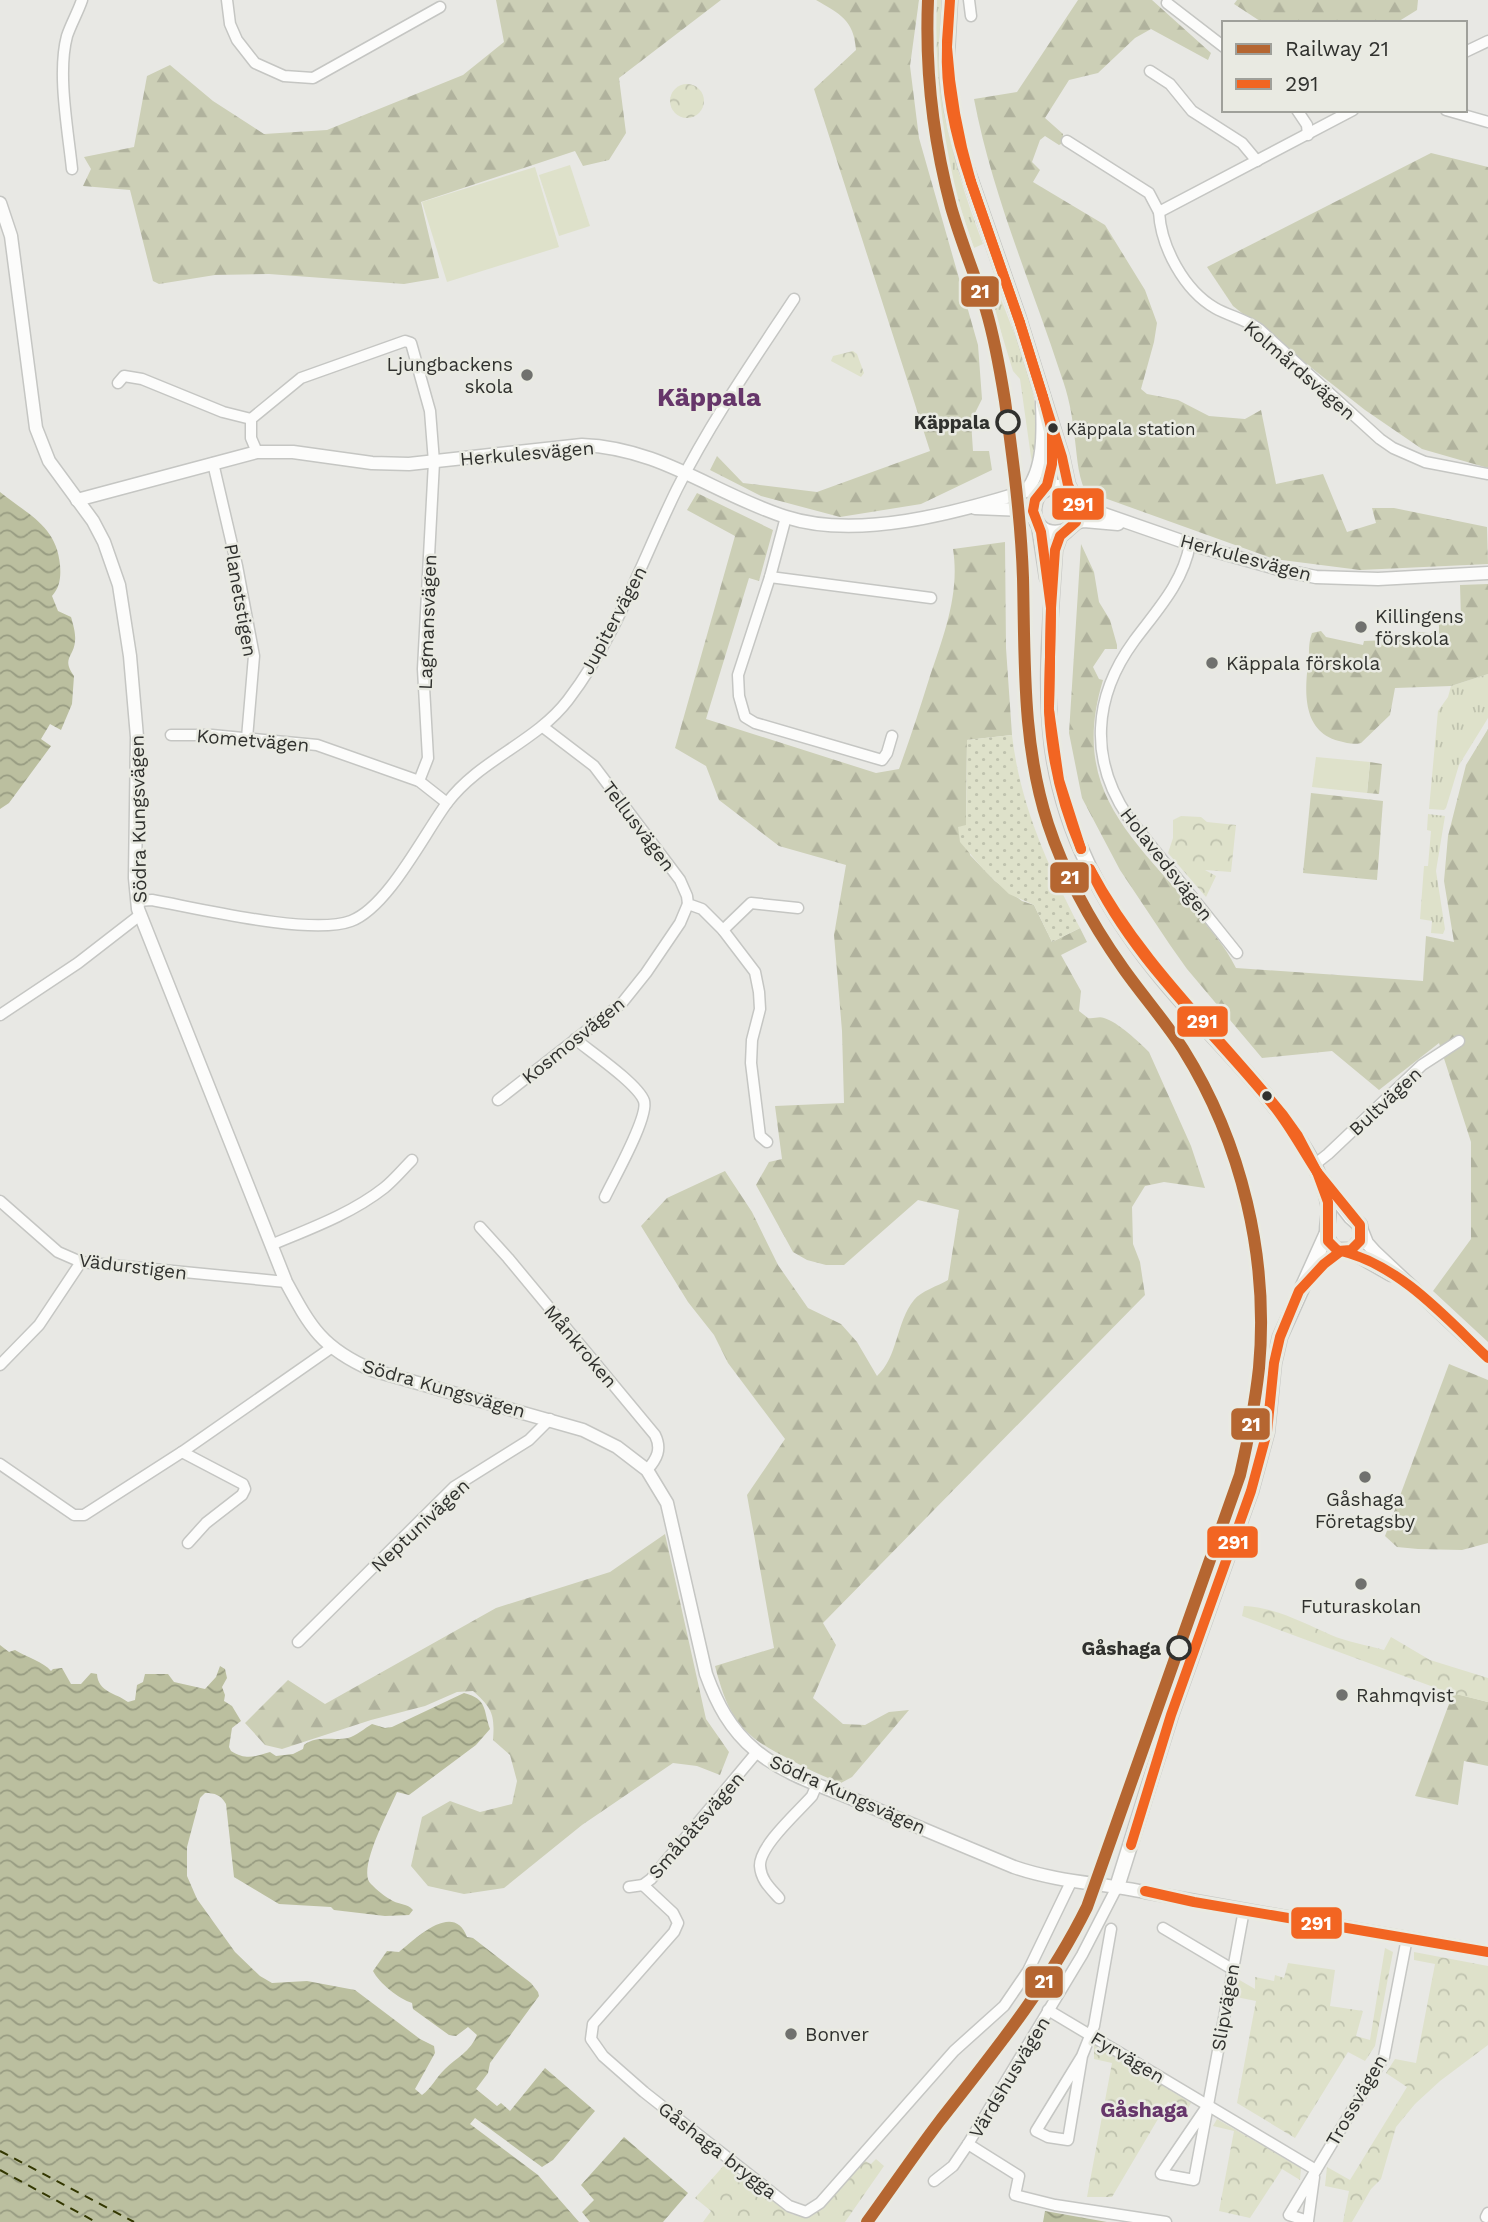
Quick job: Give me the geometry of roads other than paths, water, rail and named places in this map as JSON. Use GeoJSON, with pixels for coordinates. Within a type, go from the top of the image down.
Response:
{"type":"FeatureCollection","features":[{"type":"Feature","properties":{"kind":"main road"},"geometry":{"type":"LineString","coordinates":[[950,0],[947,54],[952,111],[964,161],[1018,316],[1079,513],[1060,536],[1055,550],[1052,611],[1049,707],[1052,746],[1067,811],[1090,870],[1113,913],[1149,963],[1274,1106],[1317,1171],[1356,1222],[1360,1242],[1345,1251],[1331,1246],[1326,1232],[1329,1203],[1317,1171]]}},
{"type":"Feature","properties":{"kind":"main road"},"geometry":{"type":"LineString","coordinates":[[1052,611],[1033,506],[1037,491],[1050,479],[1053,432]]}},
{"type":"Feature","properties":{"kind":"main road"},"geometry":{"type":"LineString","coordinates":[[1037,491],[1060,487],[1074,496]]}},
{"type":"Feature","properties":{"kind":"main road"},"geometry":{"type":"LineString","coordinates":[[1038,523],[1051,532],[1070,527]]}},
{"type":"Feature","properties":{"kind":"main road"},"geometry":{"type":"LineString","coordinates":[[1326,1232],[1330,1222],[1338,1217],[1356,1222]]}},
{"type":"Feature","properties":{"kind":"main road","name":"Värdshusvägen"},"geometry":{"type":"LineString","coordinates":[[1116,1887],[1175,1706],[1251,1491],[1267,1432],[1274,1363],[1280,1337],[1326,1232]]}},
{"type":"Feature","properties":{"kind":"main road","name":"Värdshusvägen"},"geometry":{"type":"LineString","coordinates":[[1299,1291],[1324,1264],[1345,1251]]}},
{"type":"Feature","properties":{"kind":"street"},"geometry":{"type":"LineString","coordinates":[[72,169],[64,94],[65,60],[67,37],[82,0]]}},
{"type":"Feature","properties":{"kind":"street"},"geometry":{"type":"LineString","coordinates":[[227,0],[230,24],[237,40],[255,63],[284,76],[313,78],[440,7]]}},
{"type":"Feature","properties":{"kind":"street"},"geometry":{"type":"LineString","coordinates":[[969,0],[971,16]]}},
{"type":"Feature","properties":{"kind":"street"},"geometry":{"type":"LineString","coordinates":[[1167,3],[1222,45]]}},
{"type":"Feature","properties":{"kind":"street"},"geometry":{"type":"LineString","coordinates":[[1467,51],[1488,41]]}},
{"type":"Feature","properties":{"kind":"street"},"geometry":{"type":"LineString","coordinates":[[1150,71],[1170,84],[1192,111],[1242,143],[1257,161]]}},
{"type":"Feature","properties":{"kind":"street"},"geometry":{"type":"LineString","coordinates":[[1298,112],[1307,125],[1308,135]]}},
{"type":"Feature","properties":{"kind":"street"},"geometry":{"type":"LineString","coordinates":[[1159,212],[1349,112]]}},
{"type":"Feature","properties":{"kind":"street"},"geometry":{"type":"LineString","coordinates":[[1454,112],[1488,121]]}},
{"type":"Feature","properties":{"kind":"street","name":"Kolmårdsvägen"},"geometry":{"type":"LineString","coordinates":[[1067,141],[1149,193],[1159,212],[1171,255],[1189,284],[1214,307],[1259,329],[1380,439],[1393,448],[1426,461],[1488,474]]}},
{"type":"Feature","properties":{"kind":"street","name":"Södra Kungsvägen"},"geometry":{"type":"LineString","coordinates":[[0,203],[11,236],[36,428],[50,461],[104,542],[119,585],[137,737],[135,878],[140,915],[286,1282],[307,1321],[331,1348],[372,1370],[550,1419],[603,1439],[648,1470],[667,1503],[706,1674],[714,1695],[730,1724],[757,1752],[780,1767],[1014,1867],[1070,1882],[1116,1887],[1488,1952]]}},
{"type":"Feature","properties":{"kind":"street","name":"Jupitervägen"},"geometry":{"type":"LineString","coordinates":[[137,901],[152,900],[292,923],[323,925],[352,920],[375,904],[391,886],[447,803],[479,771],[543,727],[567,701],[596,659],[625,606],[686,473],[707,435],[794,299]]}},
{"type":"Feature","properties":{"kind":"street","name":"Lagmansvägen"},"geometry":{"type":"LineString","coordinates":[[251,419],[301,379],[408,341],[415,351],[433,428],[434,462],[423,670],[428,758],[419,781]]}},
{"type":"Feature","properties":{"kind":"street"},"geometry":{"type":"LineString","coordinates":[[118,383],[124,376],[142,379],[223,412],[251,419],[251,438],[257,452]]}},
{"type":"Feature","properties":{"kind":"street"},"geometry":{"type":"LineString","coordinates":[[1037,491],[1034,478],[1040,451],[1042,409],[1039,383]]}},
{"type":"Feature","properties":{"kind":"street","name":"Herkulesvägen"},"geometry":{"type":"LineString","coordinates":[[77,500],[257,452],[293,452],[392,465],[560,447],[600,446],[642,454],[786,517],[825,524],[871,525],[968,508],[1037,491]]}},
{"type":"Feature","properties":{"kind":"street","name":"Planetstigen"},"geometry":{"type":"LineString","coordinates":[[212,463],[237,566],[254,656],[247,738]]}},
{"type":"Feature","properties":{"kind":"street","name":"Herkulesvägen"},"geometry":{"type":"LineString","coordinates":[[1074,496],[1085,507],[1190,544],[1315,577],[1378,579],[1488,573]]}},
{"type":"Feature","properties":{"kind":"street","name":"Herkulesvägen"},"geometry":{"type":"LineString","coordinates":[[968,508],[1025,510],[1038,523]]}},
{"type":"Feature","properties":{"kind":"street"},"geometry":{"type":"LineString","coordinates":[[786,517],[770,577],[738,675],[739,696],[745,717],[755,723],[882,760],[892,736]]}},
{"type":"Feature","properties":{"kind":"street","name":"Herkulesvägen"},"geometry":{"type":"LineString","coordinates":[[1070,527],[1084,521],[1133,524]]}},
{"type":"Feature","properties":{"kind":"street","name":"Holavedsvägen"},"geometry":{"type":"LineString","coordinates":[[1190,544],[1179,580],[1129,648],[1109,682],[1100,719],[1102,755],[1114,793],[1128,817],[1237,953]]}},
{"type":"Feature","properties":{"kind":"street"},"geometry":{"type":"LineString","coordinates":[[770,577],[930,598]]}},
{"type":"Feature","properties":{"kind":"street","name":"Tellusvägen"},"geometry":{"type":"LineString","coordinates":[[543,727],[594,766],[680,880],[688,904]]}},
{"type":"Feature","properties":{"kind":"street","name":"Kometvägen"},"geometry":{"type":"LineString","coordinates":[[171,735],[247,738],[317,745],[419,781],[447,803]]}},
{"type":"Feature","properties":{"kind":"street"},"geometry":{"type":"LineString","coordinates":[[723,930],[751,903],[798,908]]}},
{"type":"Feature","properties":{"kind":"street"},"geometry":{"type":"LineString","coordinates":[[688,904],[702,909],[723,930],[755,972],[760,1009],[752,1040],[751,1063],[760,1136],[767,1142]]}},
{"type":"Feature","properties":{"kind":"street","name":"Kosmosvägen"},"geometry":{"type":"LineString","coordinates":[[498,1100],[622,1003],[680,923],[688,904]]}},
{"type":"Feature","properties":{"kind":"street"},"geometry":{"type":"LineString","coordinates":[[0,1015],[78,963],[140,915]]}},
{"type":"Feature","properties":{"kind":"street"},"geometry":{"type":"LineString","coordinates":[[575,1039],[636,1088],[645,1103],[643,1118],[605,1197]]}},
{"type":"Feature","properties":{"kind":"street","name":"Bultvägen"},"geometry":{"type":"LineString","coordinates":[[1317,1171],[1328,1154],[1422,1065],[1459,1041]]}},
{"type":"Feature","properties":{"kind":"street"},"geometry":{"type":"LineString","coordinates":[[271,1245],[328,1221],[369,1199],[412,1160]]}},
{"type":"Feature","properties":{"kind":"street","name":"Vädurstigen"},"geometry":{"type":"LineString","coordinates":[[0,1201],[58,1252],[80,1262],[286,1282]]}},
{"type":"Feature","properties":{"kind":"street"},"geometry":{"type":"LineString","coordinates":[[1356,1222],[1371,1247],[1488,1358]]}},
{"type":"Feature","properties":{"kind":"street","name":"Månkroken"},"geometry":{"type":"LineString","coordinates":[[481,1227],[655,1435],[658,1454],[648,1470]]}},
{"type":"Feature","properties":{"kind":"street"},"geometry":{"type":"LineString","coordinates":[[1345,1251],[1385,1270],[1428,1302]]}},
{"type":"Feature","properties":{"kind":"street"},"geometry":{"type":"LineString","coordinates":[[0,1365],[39,1325],[80,1262]]}},
{"type":"Feature","properties":{"kind":"street"},"geometry":{"type":"LineString","coordinates":[[0,1464],[74,1515],[84,1515],[182,1452],[331,1348]]}},
{"type":"Feature","properties":{"kind":"street","name":"Neptunivägen"},"geometry":{"type":"LineString","coordinates":[[298,1642],[454,1487],[529,1440],[550,1419]]}},
{"type":"Feature","properties":{"kind":"street"},"geometry":{"type":"LineString","coordinates":[[182,1452],[243,1484],[245,1489],[242,1495],[206,1523],[188,1542]]}},
{"type":"Feature","properties":{"kind":"street","name":"Småbåtsvägen"},"geometry":{"type":"LineString","coordinates":[[629,1887],[643,1885],[651,1879],[757,1752]]}},
{"type":"Feature","properties":{"kind":"street"},"geometry":{"type":"LineString","coordinates":[[779,1898],[763,1877],[760,1867],[764,1851],[813,1796],[817,1784]]}},
{"type":"Feature","properties":{"kind":"street","name":"Gåshaga brygga"},"geometry":{"type":"LineString","coordinates":[[643,1885],[673,1913],[678,1923],[674,1932],[593,2024],[591,2039],[603,2056],[644,2092],[789,2206],[806,2212],[820,2203],[954,2052],[1004,2006],[1028,1971],[1070,1882]]}},
{"type":"Feature","properties":{"kind":"street","name":"Värdshusvägen"},"geometry":{"type":"LineString","coordinates":[[934,2181],[953,2166],[968,2144],[1095,1931],[1116,1887]]}},
{"type":"Feature","properties":{"kind":"street","name":"Slipvägen"},"geometry":{"type":"LineString","coordinates":[[1208,2105],[1161,2174],[1194,2180],[1208,2105],[1232,1969],[1244,1910]]}},
{"type":"Feature","properties":{"kind":"street"},"geometry":{"type":"LineString","coordinates":[[1163,1928],[1232,1969]]}},
{"type":"Feature","properties":{"kind":"street"},"geometry":{"type":"LineString","coordinates":[[1082,2056],[1068,2140],[1048,2137],[1036,2131],[1082,2056],[1091,2035],[1111,1929]]}},
{"type":"Feature","properties":{"kind":"street","name":"Trossvägen"},"geometry":{"type":"LineString","coordinates":[[1315,2173],[1384,2057],[1407,1938]]}},
{"type":"Feature","properties":{"kind":"street","name":"Fyrvägen"},"geometry":{"type":"LineString","coordinates":[[1048,2010],[1208,2105],[1315,2173]]}},
{"type":"Feature","properties":{"kind":"street"},"geometry":{"type":"LineString","coordinates":[[968,2144],[1019,2176],[1016,2195],[1055,2205],[1166,2222]]}},
{"type":"Feature","properties":{"kind":"water"},"geometry":{"type":"Polygon","coordinates":[[[0,492],[39,522],[53,540],[58,552],[60,574],[52,596],[58,611],[71,617],[75,638],[68,661],[74,676],[72,704],[61,730],[50,724],[41,739],[51,746],[9,803],[0,809],[0,492]]]}},
{"type":"Feature","properties":{"kind":"water"},"geometry":{"type":"Polygon","coordinates":[[[0,1645],[9,1652],[15,1650],[39,1662],[51,1671],[62,1668],[71,1684],[81,1684],[91,1673],[97,1674],[104,1688],[128,1702],[135,1700],[137,1685],[143,1682],[145,1674],[168,1674],[174,1682],[205,1689],[216,1677],[220,1666],[225,1669],[227,1678],[222,1687],[224,1701],[232,1706],[241,1721],[232,1728],[229,1747],[231,1751],[247,1757],[270,1752],[276,1756],[293,1754],[309,1742],[348,1738],[372,1724],[392,1727],[464,1693],[477,1698],[485,1711],[490,1729],[476,1745],[409,1795],[397,1792],[371,1854],[368,1877],[371,1884],[390,1899],[411,1908],[413,1910],[409,1915],[385,1916],[334,1910],[331,1907],[279,1904],[234,1877],[226,1804],[212,1793],[205,1793],[200,1798],[187,1847],[187,1876],[197,1899],[235,1952],[260,1976],[272,1983],[307,1981],[355,1990],[420,2039],[434,2046],[435,2053],[415,2089],[422,2095],[442,2072],[467,2050],[477,2035],[468,2027],[456,2036],[449,2035],[413,2009],[412,2003],[385,1985],[373,1971],[387,1951],[399,1952],[435,1926],[453,1922],[461,1927],[467,1937],[473,1938],[531,1983],[539,1996],[490,2063],[488,2073],[476,2089],[497,2106],[501,2103],[510,2111],[545,2068],[595,2111],[553,2160],[542,2167],[475,2118],[470,2124],[538,2175],[579,2222],[0,2222],[0,1645]]]}},
{"type":"Feature","properties":{"kind":"water"},"geometry":{"type":"Polygon","coordinates":[[[624,2137],[688,2193],[663,2222],[590,2222],[582,2212],[594,2200],[581,2185],[624,2137]]]}},
{"type":"Feature","properties":{"kind":"water"},"geometry":{"type":"Polygon","coordinates":[[[1045,2211],[1107,2222],[1043,2222],[1045,2211]]]}},
{"type":"Feature","properties":{"kind":"tram line"},"geometry":{"type":"LineString","coordinates":[[859,2222],[930,2123],[1003,2030]]}},
{"type":"Feature","properties":{"kind":"rail line","name":"21"},"geometry":{"type":"LineString","coordinates":[[867,2222],[1019,2018],[1055,1964],[1087,1907],[1240,1475],[1259,1368],[1261,1327],[1260,1285],[1247,1202],[1221,1123],[1204,1085],[1183,1049],[1123,968],[1080,899],[1055,843],[1040,794],[1033,763],[1026,702],[1020,534],[1005,401],[989,321],[955,220],[939,156],[929,78],[928,0]]}},
{"type":"Feature","properties":{"kind":"place","name":"Ljungbackens skola"},"geometry":{"type":"Point","coordinates":[527,375]}},
{"type":"Feature","properties":{"kind":"place","name":"Käppala"},"geometry":{"type":"Point","coordinates":[1008,422]}},
{"type":"Feature","properties":{"kind":"place","name":"Käppala station"},"geometry":{"type":"Point","coordinates":[1053,428]}},
{"type":"Feature","properties":{"kind":"place","name":"Killingens förskola"},"geometry":{"type":"Point","coordinates":[1361,627]}},
{"type":"Feature","properties":{"kind":"place","name":"Käppala förskola"},"geometry":{"type":"Point","coordinates":[1212,663]}},
{"type":"Feature","properties":{"kind":"place","name":"Gåshaga Företagsby"},"geometry":{"type":"Point","coordinates":[1365,1477]}},
{"type":"Feature","properties":{"kind":"place","name":"Futuraskolan"},"geometry":{"type":"Point","coordinates":[1361,1584]}},
{"type":"Feature","properties":{"kind":"place","name":"Gåshaga"},"geometry":{"type":"Point","coordinates":[1179,1648]}},
{"type":"Feature","properties":{"kind":"place","name":"Rahmqvist"},"geometry":{"type":"Point","coordinates":[1342,1695]}},
{"type":"Feature","properties":{"kind":"place","name":"Bonver"},"geometry":{"type":"Point","coordinates":[791,2034]}},
{"type":"Feature","properties":{"kind":"district","name":"Käppala"},"geometry":{"type":"Point","coordinates":[709,397]}},
{"type":"Feature","properties":{"kind":"district","name":"Gåshaga"},"geometry":{"type":"Point","coordinates":[1144,2110]}}]}
